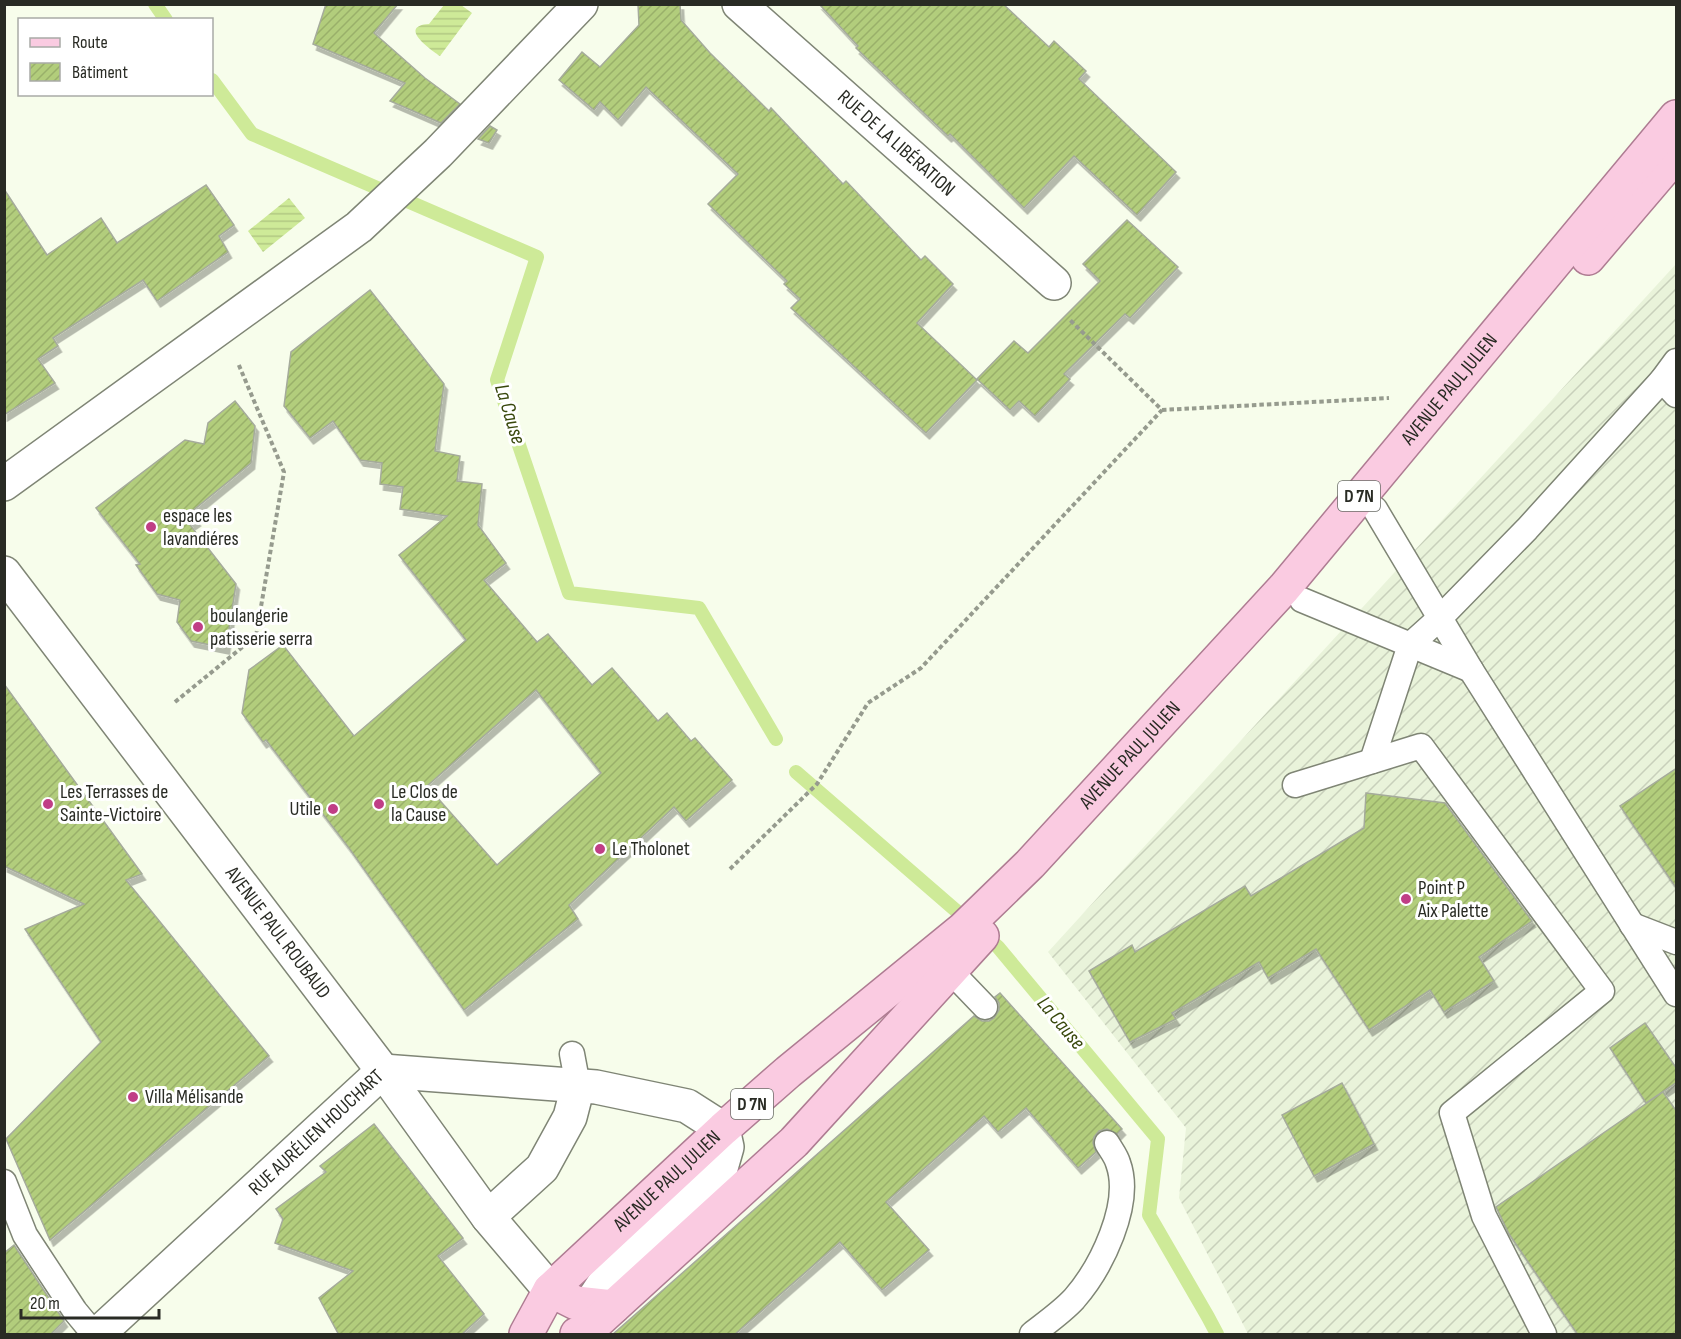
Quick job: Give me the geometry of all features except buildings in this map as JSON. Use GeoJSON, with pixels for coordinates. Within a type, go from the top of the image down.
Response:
{"type":"FeatureCollection","features":[{"type":"Feature","properties":{"kind":"main road","name":"AVENUE PAUL JULIEN"},"geometry":{"type":"LineString","coordinates":[[1036,870],[1284,588],[1677,117]]}},
{"type":"Feature","properties":{"kind":"main road","name":"AVENUE PAUL JULIEN"},"geometry":{"type":"LineString","coordinates":[[526,1335],[550,1290],[723,1129],[941,962],[970,936],[1302,600],[1375,509],[1677,155]]}},
{"type":"Feature","properties":{"kind":"main road","name":"AVENUE PAUL JULIEN"},"geometry":{"type":"LineString","coordinates":[[592,1319],[794,1142],[941,962]]}},
{"type":"Feature","properties":{"kind":"main road"},"geometry":{"type":"LineString","coordinates":[[550,1290],[576,1303],[592,1319]]}},
{"type":"Feature","properties":{"kind":"street"},"geometry":{"type":"LineString","coordinates":[[4,484],[359,226],[438,153],[581,4]]}},
{"type":"Feature","properties":{"kind":"street","name":"RUE DE LA LIBÉRATION"},"geometry":{"type":"LineString","coordinates":[[739,4],[1054,283]]}},
{"type":"Feature","properties":{"kind":"street","name":"AVENUE PAUL ROUBAUD"},"geometry":{"type":"LineString","coordinates":[[4,573],[383,1071],[488,1216],[550,1290]]}},
{"type":"Feature","properties":{"kind":"street","name":"RUE AURÉLIEN HOUCHART"},"geometry":{"type":"LineString","coordinates":[[96,1335],[383,1071],[596,1087],[687,1106],[723,1129]]}},
{"type":"Feature","properties":{"kind":"street"},"geometry":{"type":"LineString","coordinates":[[488,1216],[542,1168],[570,1117],[578,1086]]}},
{"type":"Feature","properties":{"kind":"street"},"geometry":{"type":"LineString","coordinates":[[592,1319],[593,1300],[609,1276],[721,1168],[727,1148],[723,1129]]}},
{"type":"Feature","properties":{"kind":"lane"},"geometry":{"type":"LineString","coordinates":[[1372,762],[1410,645],[1440,618],[1672,379]]}},
{"type":"Feature","properties":{"kind":"lane"},"geometry":{"type":"LineString","coordinates":[[1375,509],[1471,670],[1677,994]]}},
{"type":"Feature","properties":{"kind":"lane"},"geometry":{"type":"LineString","coordinates":[[1302,600],[1471,670]]}},
{"type":"Feature","properties":{"kind":"lane"},"geometry":{"type":"LineString","coordinates":[[1295,785],[1421,746],[1602,991],[1452,1113],[1484,1216],[1544,1335]]}},
{"type":"Feature","properties":{"kind":"lane"},"geometry":{"type":"LineString","coordinates":[[1632,925],[1677,942]]}},
{"type":"Feature","properties":{"kind":"lane"},"geometry":{"type":"LineString","coordinates":[[941,962],[985,1007]]}},
{"type":"Feature","properties":{"kind":"lane"},"geometry":{"type":"LineString","coordinates":[[572,1054],[578,1086]]}},
{"type":"Feature","properties":{"kind":"lane"},"geometry":{"type":"LineString","coordinates":[[1032,1335],[1073,1301],[1090,1278],[1110,1242],[1121,1198],[1122,1181],[1119,1164],[1107,1143]]}},
{"type":"Feature","properties":{"kind":"lane"},"geometry":{"type":"LineString","coordinates":[[4,1182],[25,1235],[75,1311],[96,1335]]}},
{"type":"Feature","properties":{"kind":"path"},"geometry":{"type":"LineString","coordinates":[[1054,283],[1054,304],[1162,410]]}},
{"type":"Feature","properties":{"kind":"path"},"geometry":{"type":"LineString","coordinates":[[175,702],[256,636],[284,472],[236,359]]}},
{"type":"Feature","properties":{"kind":"path"},"geometry":{"type":"LineString","coordinates":[[729,869],[817,784],[868,703],[921,668],[1162,410],[1395,398]]}},
{"type":"Feature","properties":{"kind":"shaded area"},"geometry":{"type":"Polygon","coordinates":[[[444,5],[461,5],[472,13],[440,56],[419,38],[416,29],[429,24],[444,5]]]}},
{"type":"Feature","properties":{"kind":"shaded area"},"geometry":{"type":"Polygon","coordinates":[[[289,198],[305,218],[263,252],[248,231],[289,198]]]}},
{"type":"Feature","properties":{"kind":"shaded area"},"geometry":{"type":"Polygon","coordinates":[[[1676,264],[1676,1334],[1248,1334],[1179,1198],[1186,1128],[1048,952],[1676,264]]]}},
{"type":"Feature","properties":{"kind":"waterway","name":"La Cause"},"geometry":{"type":"LineString","coordinates":[[155,4],[165,18]]}},
{"type":"Feature","properties":{"kind":"waterway","name":"La Cause"},"geometry":{"type":"LineString","coordinates":[[213,81],[252,134],[537,257],[497,380],[569,593],[699,608],[776,739]]}},
{"type":"Feature","properties":{"kind":"waterway","name":"La Cause"},"geometry":{"type":"LineString","coordinates":[[796,772],[998,947],[1158,1139],[1149,1215],[1217,1334]]}},
{"type":"Feature","properties":{"kind":"place","name":"espace les lavandiéres"},"geometry":{"type":"Point","coordinates":[151,527]}},
{"type":"Feature","properties":{"kind":"place","name":"boulangerie patisserie serra"},"geometry":{"type":"Point","coordinates":[198,627]}},
{"type":"Feature","properties":{"kind":"place","name":"Les Terrasses de Sainte-Victoire"},"geometry":{"type":"Point","coordinates":[48,804]}},
{"type":"Feature","properties":{"kind":"place","name":"Le Clos de la Cause"},"geometry":{"type":"Point","coordinates":[379,804]}},
{"type":"Feature","properties":{"kind":"place","name":"Utile"},"geometry":{"type":"Point","coordinates":[333,809]}},
{"type":"Feature","properties":{"kind":"place","name":"Le Tholonet"},"geometry":{"type":"Point","coordinates":[600,849]}},
{"type":"Feature","properties":{"kind":"place","name":"Point P Aix Palette"},"geometry":{"type":"Point","coordinates":[1406,899]}},
{"type":"Feature","properties":{"kind":"place","name":"Villa Mélisande"},"geometry":{"type":"Point","coordinates":[133,1097]}}]}
